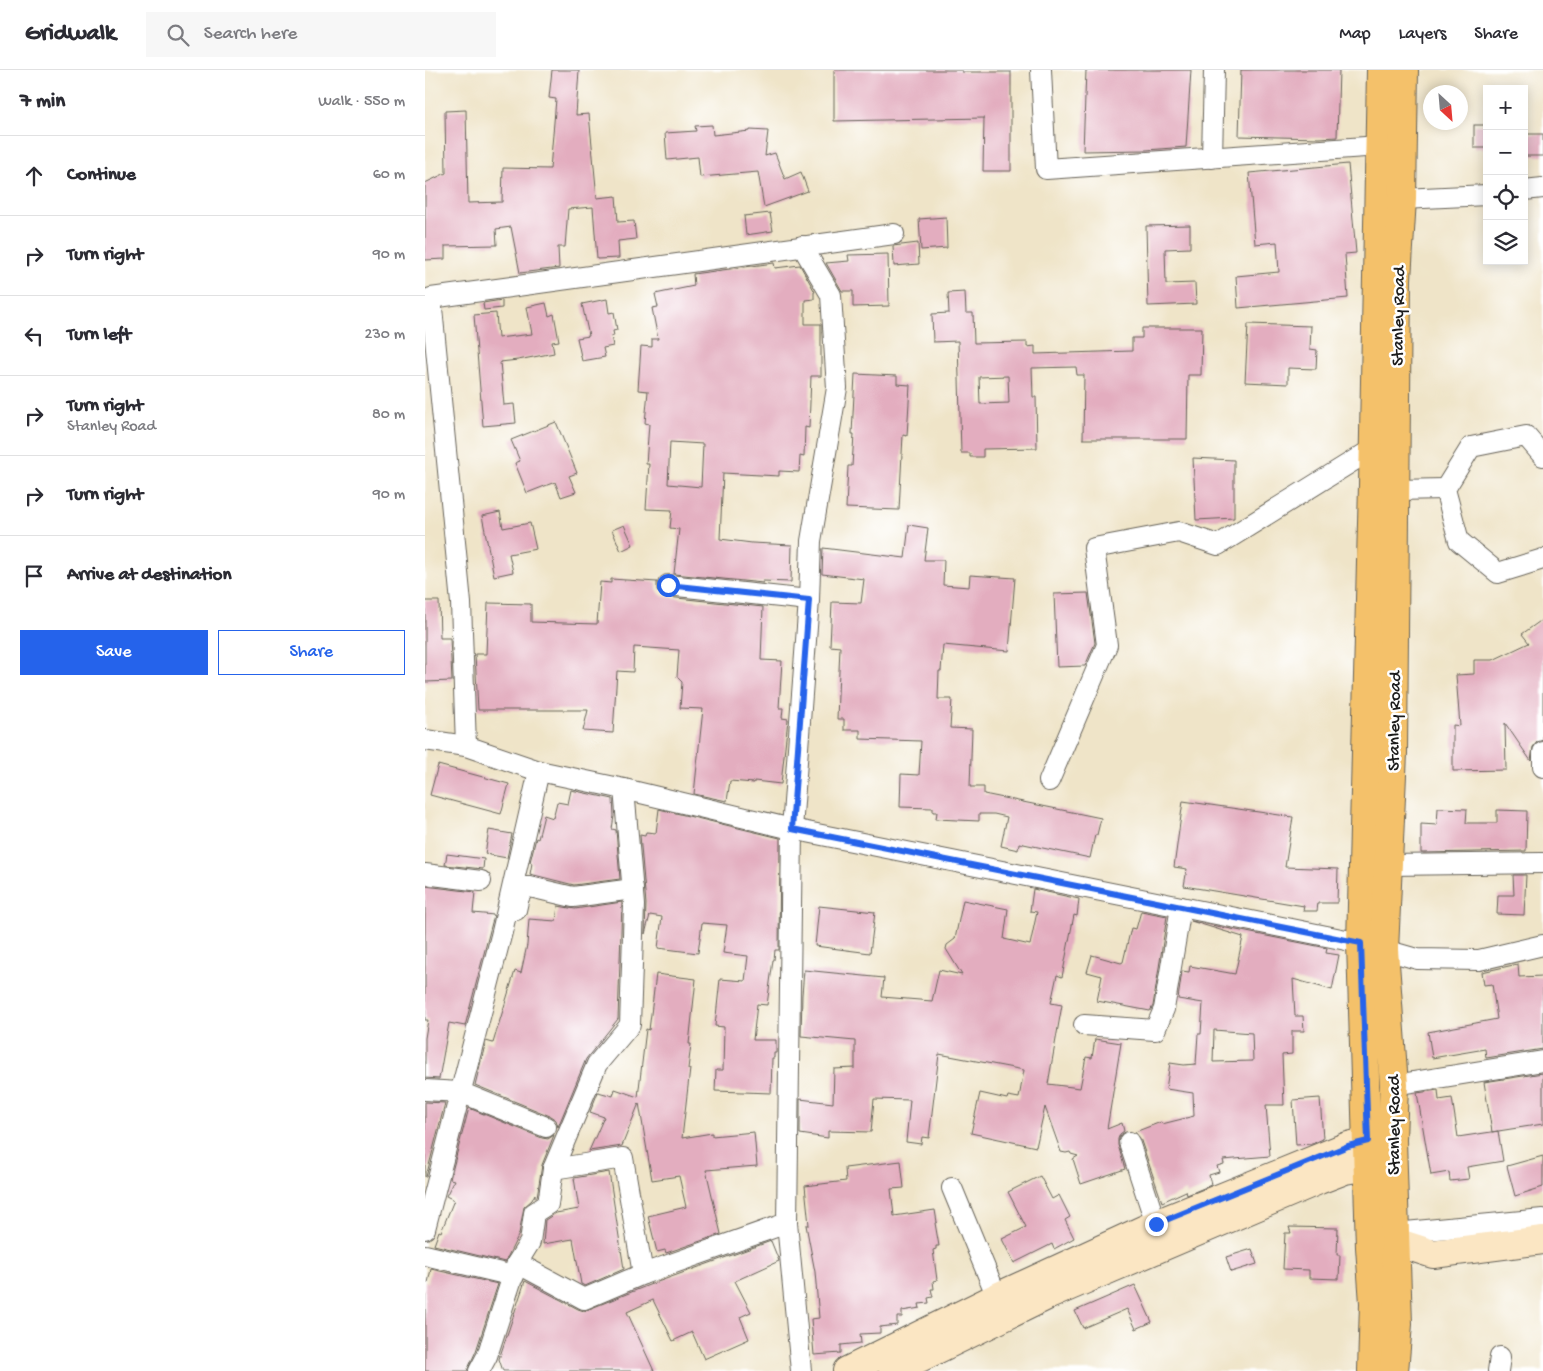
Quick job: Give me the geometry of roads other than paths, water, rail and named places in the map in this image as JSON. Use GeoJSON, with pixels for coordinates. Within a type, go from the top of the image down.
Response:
{"type":"FeatureCollection","features":[{"type":"Feature","properties":{"kind":"main road","name":"Stanley Road"},"geometry":{"type":"LineString","coordinates":[[1372,1371],[1374,1303],[1370,1247],[1380,1152],[1394,1085],[1373,947],[1388,865],[1394,744],[1397,279],[1402,199],[1391,147],[1381,70]]}},
{"type":"Feature","properties":{"kind":"main road","name":"Stanley Road"},"geometry":{"type":"LineString","coordinates":[[1394,1371],[1398,1324],[1396,1237],[1380,1152],[1373,947],[1374,448],[1391,147],[1404,70]]}},
{"type":"Feature","properties":{"kind":"main road"},"geometry":{"type":"LineString","coordinates":[[847,1371],[997,1297],[1156,1224],[1348,1146],[1380,1152]]}},
{"type":"Feature","properties":{"kind":"main road"},"geometry":{"type":"LineString","coordinates":[[893,1371],[1058,1291],[1345,1170],[1380,1152]]}},
{"type":"Feature","properties":{"kind":"main road"},"geometry":{"type":"LineString","coordinates":[[1396,1237],[1433,1254]]}},
{"type":"Feature","properties":{"kind":"main road"},"geometry":{"type":"LineString","coordinates":[[1397,1280],[1433,1254],[1543,1240]]}},
{"type":"Feature","properties":{"kind":"street"},"geometry":{"type":"LineString","coordinates":[[1041,70],[1046,169],[1391,147]]}},
{"type":"Feature","properties":{"kind":"street"},"geometry":{"type":"LineString","coordinates":[[1212,158],[1214,70]]}},
{"type":"Feature","properties":{"kind":"street"},"geometry":{"type":"LineString","coordinates":[[1528,190],[1543,188]]}},
{"type":"Feature","properties":{"kind":"street"},"geometry":{"type":"LineString","coordinates":[[1402,199],[1483,195]]}},
{"type":"Feature","properties":{"kind":"street"},"geometry":{"type":"LineString","coordinates":[[466,746],[461,603],[428,296],[894,234]]}},
{"type":"Feature","properties":{"kind":"street"},"geometry":{"type":"LineString","coordinates":[[801,246],[831,295],[837,388],[811,541],[809,600],[792,829],[787,1224],[801,1371]]}},
{"type":"Feature","properties":{"kind":"street"},"geometry":{"type":"LineString","coordinates":[[1543,456],[1526,436],[1471,447],[1445,489],[1459,541],[1498,573],[1543,559]]}},
{"type":"Feature","properties":{"kind":"street"},"geometry":{"type":"LineString","coordinates":[[1049,781],[1107,645],[1094,548],[1179,532],[1219,545],[1374,448]]}},
{"type":"Feature","properties":{"kind":"street"},"geometry":{"type":"LineString","coordinates":[[1396,490],[1445,489]]}},
{"type":"Feature","properties":{"kind":"street"},"geometry":{"type":"LineString","coordinates":[[668,585],[809,600]]}},
{"type":"Feature","properties":{"kind":"street"},"geometry":{"type":"LineString","coordinates":[[425,740],[466,746],[539,771],[792,829],[1181,907],[1373,947],[1417,959],[1479,960],[1543,945]]}},
{"type":"Feature","properties":{"kind":"street"},"geometry":{"type":"LineString","coordinates":[[1543,752],[1543,767]]}},
{"type":"Feature","properties":{"kind":"street"},"geometry":{"type":"LineString","coordinates":[[425,1229],[502,932],[539,771]]}},
{"type":"Feature","properties":{"kind":"street"},"geometry":{"type":"LineString","coordinates":[[479,1371],[487,1356],[515,1270],[530,1242],[534,1213],[548,1204],[553,1169],[597,1064],[630,1025],[634,905],[624,789]]}},
{"type":"Feature","properties":{"kind":"street"},"geometry":{"type":"LineString","coordinates":[[1388,865],[1543,863]]}},
{"type":"Feature","properties":{"kind":"street"},"geometry":{"type":"LineString","coordinates":[[425,874],[481,881]]}},
{"type":"Feature","properties":{"kind":"street"},"geometry":{"type":"LineString","coordinates":[[483,1035],[519,897],[525,887],[573,897],[633,889]]}},
{"type":"Feature","properties":{"kind":"street"},"geometry":{"type":"LineString","coordinates":[[1084,1025],[1155,1030],[1164,1009],[1181,907]]}},
{"type":"Feature","properties":{"kind":"street"},"geometry":{"type":"LineString","coordinates":[[1394,1085],[1543,1061]]}},
{"type":"Feature","properties":{"kind":"street"},"geometry":{"type":"LineString","coordinates":[[425,1090],[460,1092],[546,1127]]}},
{"type":"Feature","properties":{"kind":"street"},"geometry":{"type":"LineString","coordinates":[[1129,1142],[1156,1224]]}},
{"type":"Feature","properties":{"kind":"street"},"geometry":{"type":"LineString","coordinates":[[553,1169],[623,1158],[643,1274]]}},
{"type":"Feature","properties":{"kind":"street"},"geometry":{"type":"LineString","coordinates":[[952,1188],[997,1297]]}},
{"type":"Feature","properties":{"kind":"street"},"geometry":{"type":"LineString","coordinates":[[1396,1237],[1543,1219]]}},
{"type":"Feature","properties":{"kind":"street"},"geometry":{"type":"LineString","coordinates":[[425,1255],[515,1270],[584,1299],[643,1274],[787,1224]]}}]}
